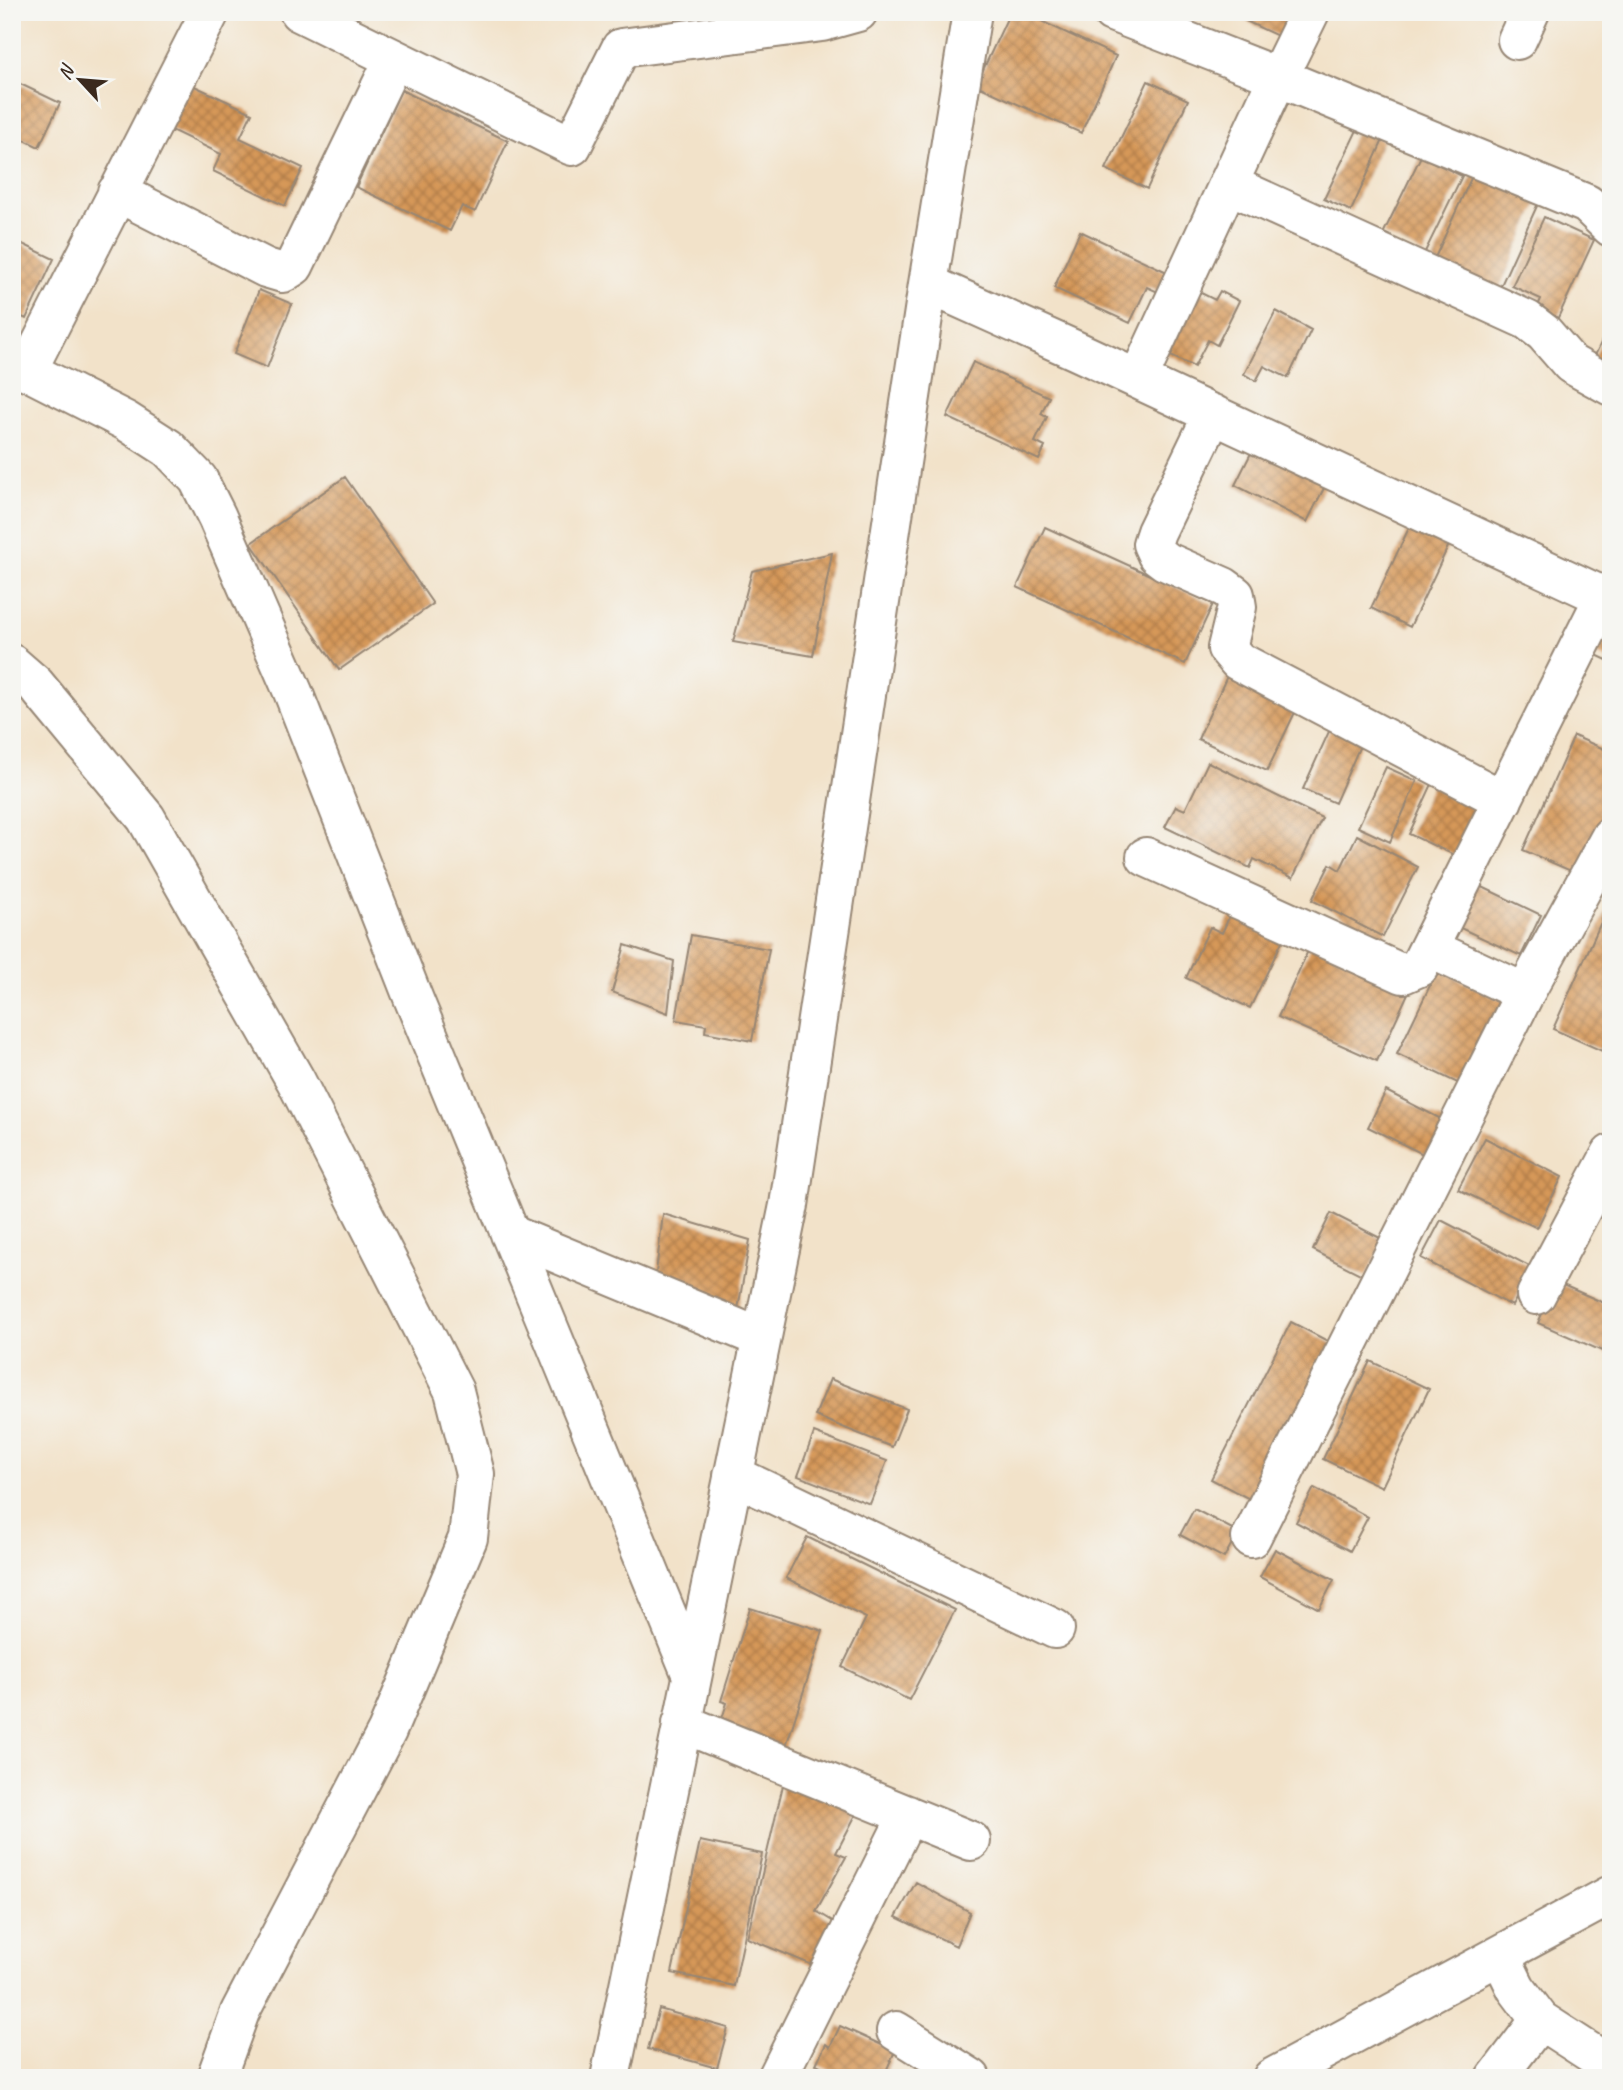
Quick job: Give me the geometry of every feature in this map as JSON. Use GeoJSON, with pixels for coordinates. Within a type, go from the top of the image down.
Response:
{"type":"FeatureCollection","features":[{"type":"Feature","properties":{"kind":"street"},"geometry":{"type":"LineString","coordinates":[[209,12],[74,282],[20,367],[126,421],[169,448],[198,479],[218,517],[293,692],[414,1000],[691,1674]]}},
{"type":"Feature","properties":{"kind":"street"},"geometry":{"type":"LineString","coordinates":[[299,12],[572,146],[621,48],[825,16]]}},
{"type":"Feature","properties":{"kind":"street"},"geometry":{"type":"LineString","coordinates":[[610,2078],[789,1205],[928,284],[972,12]]}},
{"type":"Feature","properties":{"kind":"street"},"geometry":{"type":"LineString","coordinates":[[1112,12],[1587,204],[1611,228]]}},
{"type":"Feature","properties":{"kind":"street"},"geometry":{"type":"LineString","coordinates":[[1138,379],[1310,12]]}},
{"type":"Feature","properties":{"kind":"street"},"geometry":{"type":"LineString","coordinates":[[117,192],[266,268],[283,273],[293,265],[394,60]]}},
{"type":"Feature","properties":{"kind":"street"},"geometry":{"type":"LineString","coordinates":[[1228,184],[1527,320],[1544,334],[1571,364],[1611,386]]}},
{"type":"Feature","properties":{"kind":"street"},"geometry":{"type":"LineString","coordinates":[[928,284],[1608,599],[1419,967],[1403,974],[1146,857]]}},
{"type":"Feature","properties":{"kind":"street"},"geometry":{"type":"LineString","coordinates":[[1213,414],[1156,532],[1152,544],[1157,555],[1235,595],[1237,607],[1227,648],[1238,661],[1503,800]]}},
{"type":"Feature","properties":{"kind":"street"},"geometry":{"type":"LineString","coordinates":[[12,664],[35,684],[146,818],[296,1081],[454,1391],[475,1474],[468,1538],[387,1731],[240,2012],[216,2078]]}},
{"type":"Feature","properties":{"kind":"street"},"geometry":{"type":"LineString","coordinates":[[1251,1538],[1525,993],[1611,836]]}},
{"type":"Feature","properties":{"kind":"street"},"geometry":{"type":"LineString","coordinates":[[1429,948],[1525,993]]}},
{"type":"Feature","properties":{"kind":"street"},"geometry":{"type":"LineString","coordinates":[[1535,1294],[1611,1154]]}},
{"type":"Feature","properties":{"kind":"street"},"geometry":{"type":"LineString","coordinates":[[510,1234],[761,1338]]}},
{"type":"Feature","properties":{"kind":"street"},"geometry":{"type":"LineString","coordinates":[[733,1475],[1055,1629]]}},
{"type":"Feature","properties":{"kind":"street"},"geometry":{"type":"LineString","coordinates":[[682,1723],[971,1841]]}},
{"type":"Feature","properties":{"kind":"street"},"geometry":{"type":"LineString","coordinates":[[777,2078],[908,1815]]}},
{"type":"Feature","properties":{"kind":"street"},"geometry":{"type":"LineString","coordinates":[[1272,2078],[1611,1895]]}},
{"type":"Feature","properties":{"kind":"street"},"geometry":{"type":"LineString","coordinates":[[1500,1955],[1516,1988],[1540,2020],[1611,2066]]}},
{"type":"Feature","properties":{"kind":"street"},"geometry":{"type":"LineString","coordinates":[[1496,2078],[1540,2020]]}},
{"type":"Feature","properties":{"kind":"street"},"geometry":{"type":"LineString","coordinates":[[896,2031],[971,2078]]}},
{"type":"Feature","properties":{"kind":"building"},"geometry":{"type":"Polygon","coordinates":[[[1010,12],[1022,12],[1116,56],[1081,133],[976,85],[1010,12]]]}},
{"type":"Feature","properties":{"kind":"building"},"geometry":{"type":"Polygon","coordinates":[[[1227,12],[1297,12],[1284,39],[1227,12]]]}},
{"type":"Feature","properties":{"kind":"building"},"geometry":{"type":"Polygon","coordinates":[[[12,80],[60,103],[39,147],[12,134],[12,80]]]}},
{"type":"Feature","properties":{"kind":"building"},"geometry":{"type":"Polygon","coordinates":[[[1148,81],[1188,100],[1147,189],[1106,169],[1148,81]]]}},
{"type":"Feature","properties":{"kind":"building"},"geometry":{"type":"Polygon","coordinates":[[[188,83],[252,113],[240,138],[303,168],[285,206],[213,171],[221,154],[167,128],[188,83]]]}},
{"type":"Feature","properties":{"kind":"building"},"geometry":{"type":"Polygon","coordinates":[[[401,90],[508,141],[475,212],[462,206],[450,231],[356,187],[401,90]]]}},
{"type":"Feature","properties":{"kind":"building"},"geometry":{"type":"Polygon","coordinates":[[[1358,128],[1383,140],[1351,211],[1324,199],[1358,128]]]}},
{"type":"Feature","properties":{"kind":"building"},"geometry":{"type":"Polygon","coordinates":[[[1421,156],[1462,176],[1424,254],[1383,234],[1421,156]]]}},
{"type":"Feature","properties":{"kind":"building"},"geometry":{"type":"Polygon","coordinates":[[[1476,167],[1541,197],[1498,292],[1433,262],[1476,167]]]}},
{"type":"Feature","properties":{"kind":"building"},"geometry":{"type":"Polygon","coordinates":[[[1544,217],[1594,240],[1556,322],[1535,313],[1541,299],[1512,286],[1544,217]]]}},
{"type":"Feature","properties":{"kind":"building"},"geometry":{"type":"Polygon","coordinates":[[[1080,231],[1167,272],[1158,292],[1147,287],[1130,323],[1054,288],[1080,231]]]}},
{"type":"Feature","properties":{"kind":"building"},"geometry":{"type":"Polygon","coordinates":[[[12,239],[54,259],[26,319],[12,312],[12,239]]]}},
{"type":"Feature","properties":{"kind":"building"},"geometry":{"type":"Polygon","coordinates":[[[1191,288],[1215,300],[1220,291],[1239,301],[1217,345],[1208,340],[1194,367],[1160,351],[1191,288]]]}},
{"type":"Feature","properties":{"kind":"building"},"geometry":{"type":"Polygon","coordinates":[[[259,290],[292,304],[267,368],[234,354],[259,290]]]}},
{"type":"Feature","properties":{"kind":"building"},"geometry":{"type":"Polygon","coordinates":[[[1276,311],[1311,330],[1288,378],[1264,366],[1256,381],[1244,374],[1276,311]]]}},
{"type":"Feature","properties":{"kind":"building"},"geometry":{"type":"Polygon","coordinates":[[[1611,321],[1611,368],[1593,360],[1611,321]]]}},
{"type":"Feature","properties":{"kind":"building"},"geometry":{"type":"Polygon","coordinates":[[[973,362],[1049,397],[1041,414],[1047,417],[1035,442],[1045,447],[1039,460],[947,417],[973,362]]]}},
{"type":"Feature","properties":{"kind":"building"},"geometry":{"type":"Polygon","coordinates":[[[1258,439],[1330,476],[1307,522],[1235,485],[1258,439]]]}},
{"type":"Feature","properties":{"kind":"building"},"geometry":{"type":"Polygon","coordinates":[[[345,477],[433,604],[339,670],[251,543],[345,477]]]}},
{"type":"Feature","properties":{"kind":"building"},"geometry":{"type":"Polygon","coordinates":[[[1416,513],[1455,532],[1410,627],[1371,608],[1416,513]]]}},
{"type":"Feature","properties":{"kind":"building"},"geometry":{"type":"Polygon","coordinates":[[[1045,527],[1213,604],[1185,664],[1017,587],[1045,527]]]}},
{"type":"Feature","properties":{"kind":"building"},"geometry":{"type":"Polygon","coordinates":[[[832,553],[813,656],[733,642],[752,571],[832,553]]]}},
{"type":"Feature","properties":{"kind":"building"},"geometry":{"type":"Polygon","coordinates":[[[1611,619],[1611,662],[1594,654],[1611,619]]]}},
{"type":"Feature","properties":{"kind":"building"},"geometry":{"type":"Polygon","coordinates":[[[1228,674],[1298,706],[1267,771],[1198,739],[1228,674]]]}},
{"type":"Feature","properties":{"kind":"building"},"geometry":{"type":"Polygon","coordinates":[[[1331,727],[1362,741],[1335,803],[1303,789],[1331,727]]]}},
{"type":"Feature","properties":{"kind":"building"},"geometry":{"type":"Polygon","coordinates":[[[1574,736],[1611,752],[1611,807],[1580,875],[1523,850],[1574,736]]]}},
{"type":"Feature","properties":{"kind":"building"},"geometry":{"type":"Polygon","coordinates":[[[1208,762],[1322,818],[1293,878],[1254,859],[1250,868],[1165,827],[1176,806],[1185,810],[1208,762]]]}},
{"type":"Feature","properties":{"kind":"building"},"geometry":{"type":"Polygon","coordinates":[[[1386,767],[1417,781],[1390,842],[1358,827],[1386,767]]]}},
{"type":"Feature","properties":{"kind":"building"},"geometry":{"type":"Polygon","coordinates":[[[1432,784],[1492,811],[1469,862],[1409,834],[1432,784]]]}},
{"type":"Feature","properties":{"kind":"building"},"geometry":{"type":"Polygon","coordinates":[[[1357,835],[1418,867],[1383,937],[1312,900],[1330,864],[1340,870],[1357,835]]]}},
{"type":"Feature","properties":{"kind":"building"},"geometry":{"type":"Polygon","coordinates":[[[1476,884],[1541,915],[1521,956],[1456,926],[1476,884]]]}},
{"type":"Feature","properties":{"kind":"building"},"geometry":{"type":"Polygon","coordinates":[[[1611,900],[1611,1055],[1553,1029],[1611,900]]]}},
{"type":"Feature","properties":{"kind":"building"},"geometry":{"type":"Polygon","coordinates":[[[1234,906],[1287,931],[1250,1008],[1186,978],[1210,927],[1222,933],[1234,906]]]}},
{"type":"Feature","properties":{"kind":"building"},"geometry":{"type":"Polygon","coordinates":[[[691,935],[769,949],[752,1041],[705,1032],[706,1025],[676,1020],[691,935]]]}},
{"type":"Feature","properties":{"kind":"building"},"geometry":{"type":"Polygon","coordinates":[[[1311,944],[1410,989],[1377,1061],[1278,1017],[1311,944]]]}},
{"type":"Feature","properties":{"kind":"building"},"geometry":{"type":"Polygon","coordinates":[[[625,945],[674,961],[668,1013],[612,992],[625,945]]]}},
{"type":"Feature","properties":{"kind":"building"},"geometry":{"type":"Polygon","coordinates":[[[1438,969],[1508,1003],[1468,1088],[1397,1054],[1438,969]]]}},
{"type":"Feature","properties":{"kind":"building"},"geometry":{"type":"Polygon","coordinates":[[[1386,1091],[1453,1125],[1435,1160],[1368,1127],[1386,1091]]]}},
{"type":"Feature","properties":{"kind":"building"},"geometry":{"type":"Polygon","coordinates":[[[1485,1138],[1562,1177],[1537,1228],[1458,1189],[1485,1138]]]}},
{"type":"Feature","properties":{"kind":"building"},"geometry":{"type":"Polygon","coordinates":[[[1331,1213],[1384,1240],[1366,1277],[1313,1250],[1331,1213]]]}},
{"type":"Feature","properties":{"kind":"building"},"geometry":{"type":"Polygon","coordinates":[[[663,1214],[750,1240],[737,1315],[656,1273],[663,1214]]]}},
{"type":"Feature","properties":{"kind":"building"},"geometry":{"type":"Polygon","coordinates":[[[1441,1220],[1533,1268],[1512,1306],[1421,1258],[1441,1220]]]}},
{"type":"Feature","properties":{"kind":"building"},"geometry":{"type":"Polygon","coordinates":[[[1556,1282],[1611,1306],[1611,1355],[1538,1323],[1556,1282]]]}},
{"type":"Feature","properties":{"kind":"building"},"geometry":{"type":"Polygon","coordinates":[[[1291,1322],[1341,1348],[1261,1505],[1211,1479],[1291,1322]]]}},
{"type":"Feature","properties":{"kind":"building"},"geometry":{"type":"Polygon","coordinates":[[[1370,1361],[1429,1389],[1382,1487],[1323,1459],[1370,1361]]]}},
{"type":"Feature","properties":{"kind":"building"},"geometry":{"type":"Polygon","coordinates":[[[830,1379],[907,1409],[892,1447],[815,1416],[830,1379]]]}},
{"type":"Feature","properties":{"kind":"building"},"geometry":{"type":"Polygon","coordinates":[[[814,1433],[887,1461],[870,1504],[798,1476],[814,1433]]]}},
{"type":"Feature","properties":{"kind":"building"},"geometry":{"type":"Polygon","coordinates":[[[1314,1488],[1368,1517],[1350,1551],[1296,1522],[1314,1488]]]}},
{"type":"Feature","properties":{"kind":"building"},"geometry":{"type":"Polygon","coordinates":[[[1194,1509],[1238,1532],[1224,1558],[1180,1535],[1194,1509]]]}},
{"type":"Feature","properties":{"kind":"building"},"geometry":{"type":"Polygon","coordinates":[[[807,1537],[955,1610],[909,1700],[842,1667],[866,1618],[786,1578],[807,1537]]]}},
{"type":"Feature","properties":{"kind":"building"},"geometry":{"type":"Polygon","coordinates":[[[1275,1549],[1334,1580],[1319,1609],[1260,1577],[1275,1549]]]}},
{"type":"Feature","properties":{"kind":"building"},"geometry":{"type":"Polygon","coordinates":[[[750,1608],[823,1631],[785,1749],[719,1728],[727,1703],[721,1701],[750,1608]]]}},
{"type":"Feature","properties":{"kind":"building"},"geometry":{"type":"Polygon","coordinates":[[[787,1768],[861,1805],[836,1853],[846,1857],[816,1911],[834,1922],[817,1967],[747,1938],[787,1768]]]}},
{"type":"Feature","properties":{"kind":"building"},"geometry":{"type":"Polygon","coordinates":[[[700,1841],[762,1854],[734,1986],[672,1973],[700,1841]]]}},
{"type":"Feature","properties":{"kind":"building"},"geometry":{"type":"Polygon","coordinates":[[[916,1882],[970,1912],[956,1946],[896,1917],[916,1882]]]}},
{"type":"Feature","properties":{"kind":"building"},"geometry":{"type":"Polygon","coordinates":[[[659,2009],[728,2028],[717,2068],[648,2049],[659,2009]]]}},
{"type":"Feature","properties":{"kind":"building"},"geometry":{"type":"Polygon","coordinates":[[[840,2026],[895,2051],[883,2078],[847,2078],[816,2064],[826,2044],[830,2047],[840,2026]]]}}]}
